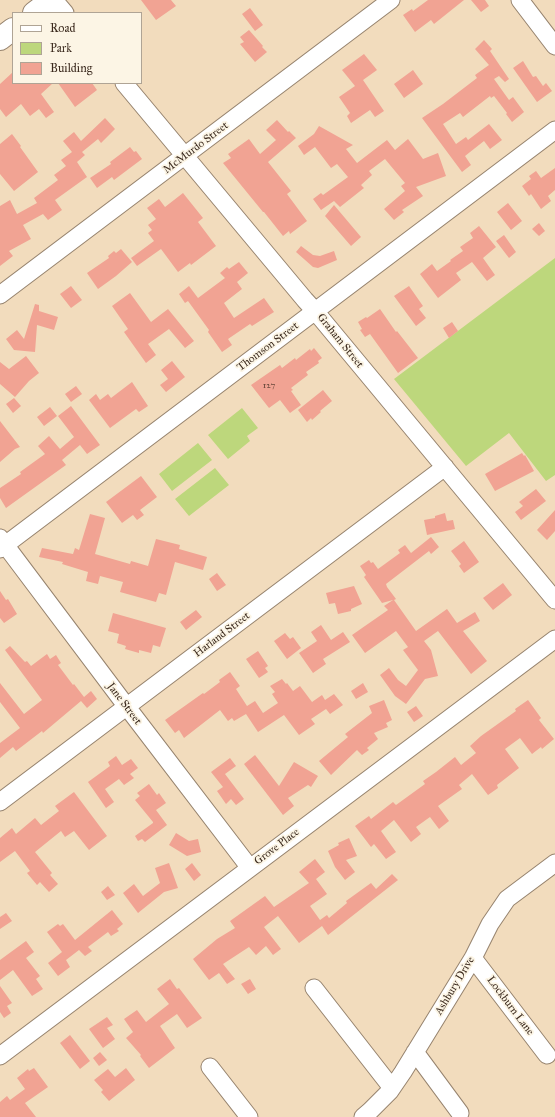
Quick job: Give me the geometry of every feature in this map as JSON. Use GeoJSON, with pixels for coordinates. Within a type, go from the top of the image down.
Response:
{"type":"FeatureCollection","features":[{"type":"Feature","properties":{"kind":"highway"},"geometry":{"type":"LineString","coordinates":[[35,12],[53,0]]}},
{"type":"Feature","properties":{"kind":"highway"},"geometry":{"type":"LineString","coordinates":[[0,39],[12,30]]}},
{"type":"Feature","properties":{"kind":"street"},"geometry":{"type":"LineString","coordinates":[[53,0],[64,12]]}},
{"type":"Feature","properties":{"kind":"street","name":"McMurdo Street"},"geometry":{"type":"LineString","coordinates":[[0,295],[391,0]]}},
{"type":"Feature","properties":{"kind":"street"},"geometry":{"type":"LineString","coordinates":[[520,0],[555,46]]}},
{"type":"Feature","properties":{"kind":"street","name":"Graham Street"},"geometry":{"type":"LineString","coordinates":[[125,84],[555,600]]}},
{"type":"Feature","properties":{"kind":"street","name":"Thomson Street"},"geometry":{"type":"LineString","coordinates":[[2,544],[555,130]]}},
{"type":"Feature","properties":{"kind":"street","name":"Harland Street"},"geometry":{"type":"LineString","coordinates":[[0,802],[445,467]]}},
{"type":"Feature","properties":{"kind":"street","name":"Jane Street"},"geometry":{"type":"LineString","coordinates":[[2,544],[250,868]]}},
{"type":"Feature","properties":{"kind":"street","name":"Grove Place"},"geometry":{"type":"LineString","coordinates":[[0,1056],[555,639]]}},
{"type":"Feature","properties":{"kind":"street","name":"Ashbury Drive"},"geometry":{"type":"LineString","coordinates":[[363,1117],[392,1088],[473,958],[490,924],[507,900],[555,863]]}},
{"type":"Feature","properties":{"kind":"street","name":"Lockburn Lane"},"geometry":{"type":"LineString","coordinates":[[473,958],[547,1055]]}},
{"type":"Feature","properties":{"kind":"street"},"geometry":{"type":"LineString","coordinates":[[314,988],[392,1088]]}},
{"type":"Feature","properties":{"kind":"street"},"geometry":{"type":"LineString","coordinates":[[415,1052],[460,1113]]}},
{"type":"Feature","properties":{"kind":"street"},"geometry":{"type":"LineString","coordinates":[[210,1066],[249,1117]]}},
{"type":"Feature","properties":{"kind":"green space"},"geometry":{"type":"Polygon","coordinates":[[[555,258],[555,475],[546,481],[509,433],[466,466],[394,379],[555,258]]]}},
{"type":"Feature","properties":{"kind":"green space"},"geometry":{"type":"Polygon","coordinates":[[[242,408],[258,428],[247,436],[250,441],[228,459],[208,435],[242,408]]]}},
{"type":"Feature","properties":{"kind":"green space"},"geometry":{"type":"Polygon","coordinates":[[[198,443],[212,460],[172,491],[159,474],[198,443]]]}},
{"type":"Feature","properties":{"kind":"green space"},"geometry":{"type":"Polygon","coordinates":[[[215,468],[229,485],[189,516],[175,499],[215,468]]]}},
{"type":"Feature","properties":{"kind":"building"},"geometry":{"type":"Polygon","coordinates":[[[141,0],[171,0],[176,6],[156,20],[141,0]]]}},
{"type":"Feature","properties":{"kind":"building"},"geometry":{"type":"Polygon","coordinates":[[[428,0],[464,0],[434,24],[431,20],[415,32],[403,15],[412,9],[413,11],[428,0]]]}},
{"type":"Feature","properties":{"kind":"building"},"geometry":{"type":"Polygon","coordinates":[[[471,0],[485,0],[489,6],[481,12],[471,0]]]}},
{"type":"Feature","properties":{"kind":"building"},"geometry":{"type":"Polygon","coordinates":[[[250,8],[263,25],[255,31],[242,14],[250,8]]]}},
{"type":"Feature","properties":{"kind":"building"},"geometry":{"type":"Polygon","coordinates":[[[249,30],[267,52],[255,62],[240,44],[244,42],[240,37],[249,30]]]}},
{"type":"Feature","properties":{"kind":"building"},"geometry":{"type":"Polygon","coordinates":[[[484,40],[492,49],[490,51],[509,79],[505,82],[499,76],[494,79],[509,100],[513,97],[524,112],[512,122],[494,96],[491,98],[490,96],[463,117],[460,113],[443,124],[456,144],[466,137],[468,140],[489,124],[502,140],[490,149],[484,141],[465,156],[471,165],[462,172],[422,118],[477,78],[475,75],[489,65],[475,49],[484,40]]]}},
{"type":"Feature","properties":{"kind":"building"},"geometry":{"type":"Polygon","coordinates":[[[364,54],[377,70],[363,80],[384,111],[375,117],[370,110],[351,123],[347,116],[350,113],[339,97],[355,86],[342,70],[364,54]]]}},
{"type":"Feature","properties":{"kind":"building"},"geometry":{"type":"Polygon","coordinates":[[[523,61],[533,77],[536,76],[543,86],[546,83],[552,91],[537,102],[513,68],[523,61]]]}},
{"type":"Feature","properties":{"kind":"building"},"geometry":{"type":"Polygon","coordinates":[[[413,70],[423,84],[404,98],[394,84],[413,70]]]}},
{"type":"Feature","properties":{"kind":"building"},"geometry":{"type":"Polygon","coordinates":[[[12,73],[12,84],[52,84],[41,94],[54,112],[46,118],[39,109],[30,116],[21,104],[6,117],[0,109],[0,84],[12,73]]]}},
{"type":"Feature","properties":{"kind":"building"},"geometry":{"type":"Polygon","coordinates":[[[59,84],[93,84],[97,90],[75,107],[59,84]]]}},
{"type":"Feature","properties":{"kind":"building"},"geometry":{"type":"Polygon","coordinates":[[[105,118],[115,129],[101,143],[98,139],[82,152],[85,155],[77,162],[87,177],[55,200],[62,210],[48,220],[43,214],[23,225],[31,239],[9,251],[13,256],[0,266],[0,206],[10,200],[17,214],[37,203],[34,198],[58,180],[54,175],[66,166],[61,160],[72,152],[63,141],[74,132],[81,141],[105,118]]]}},
{"type":"Feature","properties":{"kind":"building"},"geometry":{"type":"Polygon","coordinates":[[[277,120],[296,138],[268,162],[291,191],[287,194],[307,221],[290,234],[289,231],[283,236],[223,163],[231,158],[228,154],[249,139],[260,154],[276,140],[266,130],[277,120]]]}},
{"type":"Feature","properties":{"kind":"building"},"geometry":{"type":"Polygon","coordinates":[[[319,126],[353,145],[346,149],[357,163],[387,140],[395,150],[408,139],[423,159],[438,153],[446,176],[416,187],[423,196],[402,210],[404,212],[394,220],[384,209],[405,191],[401,186],[405,183],[385,159],[369,171],[372,175],[361,185],[364,188],[340,207],[334,201],[321,210],[313,199],[321,193],[323,195],[348,177],[337,164],[331,168],[315,147],[304,155],[298,146],[314,134],[319,126]]]}},
{"type":"Feature","properties":{"kind":"building"},"geometry":{"type":"Polygon","coordinates":[[[12,134],[38,172],[14,191],[0,174],[0,144],[12,134]]]}},
{"type":"Feature","properties":{"kind":"building"},"geometry":{"type":"Polygon","coordinates":[[[130,147],[134,152],[136,151],[142,159],[114,180],[112,177],[97,188],[90,178],[111,164],[110,162],[130,147]]]}},
{"type":"Feature","properties":{"kind":"building"},"geometry":{"type":"Polygon","coordinates":[[[555,168],[555,190],[548,196],[551,201],[541,209],[531,194],[529,196],[522,186],[531,179],[529,176],[536,171],[541,178],[555,168]]]}},
{"type":"Feature","properties":{"kind":"building"},"geometry":{"type":"Polygon","coordinates":[[[183,193],[203,218],[198,222],[216,246],[191,265],[190,263],[178,272],[161,249],[137,266],[131,258],[154,241],[148,233],[152,230],[148,225],[156,219],[147,208],[159,199],[165,207],[183,193]]]}},
{"type":"Feature","properties":{"kind":"building"},"geometry":{"type":"Polygon","coordinates":[[[508,203],[522,221],[511,230],[497,212],[508,203]]]}},
{"type":"Feature","properties":{"kind":"building"},"geometry":{"type":"Polygon","coordinates":[[[334,205],[361,237],[351,246],[325,216],[334,205]]]}},
{"type":"Feature","properties":{"kind":"building"},"geometry":{"type":"Polygon","coordinates":[[[539,223],[545,231],[539,236],[532,229],[539,223]]]}},
{"type":"Feature","properties":{"kind":"building"},"geometry":{"type":"Polygon","coordinates":[[[479,226],[496,247],[483,258],[495,275],[487,281],[472,262],[456,273],[461,280],[438,298],[420,274],[432,264],[437,271],[451,261],[450,260],[463,251],[460,247],[473,238],[470,233],[479,226]]]}},
{"type":"Feature","properties":{"kind":"building"},"geometry":{"type":"Polygon","coordinates":[[[504,235],[516,252],[509,258],[496,241],[504,235]]]}},
{"type":"Feature","properties":{"kind":"building"},"geometry":{"type":"Polygon","coordinates":[[[301,246],[313,255],[320,256],[334,251],[337,260],[318,268],[313,267],[296,252],[301,246]]]}},
{"type":"Feature","properties":{"kind":"building"},"geometry":{"type":"Polygon","coordinates":[[[121,249],[132,262],[98,289],[87,273],[109,258],[108,256],[114,251],[116,253],[121,249]]]}},
{"type":"Feature","properties":{"kind":"building"},"geometry":{"type":"Polygon","coordinates":[[[239,262],[248,273],[237,282],[242,289],[224,303],[234,318],[264,298],[274,312],[252,326],[250,324],[228,339],[232,345],[222,352],[208,332],[209,330],[188,301],[185,303],[179,294],[189,286],[198,298],[225,278],[220,273],[227,267],[229,269],[239,262]]]}},
{"type":"Feature","properties":{"kind":"building"},"geometry":{"type":"Polygon","coordinates":[[[71,286],[82,300],[71,308],[60,294],[71,286]]]}},
{"type":"Feature","properties":{"kind":"building"},"geometry":{"type":"Polygon","coordinates":[[[409,286],[423,306],[419,309],[426,318],[416,326],[394,296],[409,286]]]}},
{"type":"Feature","properties":{"kind":"building"},"geometry":{"type":"Polygon","coordinates":[[[130,293],[151,322],[168,309],[194,341],[185,348],[169,329],[148,344],[156,355],[146,363],[124,332],[128,329],[112,306],[130,293]]]}},
{"type":"Feature","properties":{"kind":"building"},"geometry":{"type":"Polygon","coordinates":[[[35,304],[39,305],[39,311],[58,317],[54,330],[37,325],[35,352],[14,350],[6,339],[17,330],[24,339],[35,304]]]}},
{"type":"Feature","properties":{"kind":"building"},"geometry":{"type":"Polygon","coordinates":[[[380,309],[396,332],[397,331],[418,358],[398,373],[370,334],[365,337],[360,330],[362,329],[358,322],[380,309]]]}},
{"type":"Feature","properties":{"kind":"building"},"geometry":{"type":"Polygon","coordinates":[[[452,322],[458,331],[449,338],[443,328],[452,322]]]}},
{"type":"Feature","properties":{"kind":"building"},"geometry":{"type":"Polygon","coordinates":[[[314,348],[322,358],[318,361],[319,363],[306,372],[308,375],[291,388],[293,390],[291,391],[301,405],[290,413],[280,400],[269,408],[251,385],[280,365],[282,368],[295,358],[296,360],[310,349],[311,351],[314,348]]]}},
{"type":"Feature","properties":{"kind":"building"},"geometry":{"type":"Polygon","coordinates":[[[26,356],[39,373],[29,381],[15,397],[0,384],[0,362],[9,369],[26,356]]]}},
{"type":"Feature","properties":{"kind":"building"},"geometry":{"type":"Polygon","coordinates":[[[172,361],[185,377],[166,392],[160,385],[168,379],[161,370],[172,361]]]}},
{"type":"Feature","properties":{"kind":"building"},"geometry":{"type":"Polygon","coordinates":[[[132,382],[148,406],[139,412],[136,409],[110,428],[89,400],[96,394],[100,400],[108,394],[111,398],[132,382]]]}},
{"type":"Feature","properties":{"kind":"building"},"geometry":{"type":"Polygon","coordinates":[[[76,386],[82,394],[71,402],[65,394],[76,386]]]}},
{"type":"Feature","properties":{"kind":"building"},"geometry":{"type":"Polygon","coordinates":[[[323,390],[332,401],[312,420],[311,418],[307,422],[298,410],[323,390]]]}},
{"type":"Feature","properties":{"kind":"building"},"geometry":{"type":"Polygon","coordinates":[[[14,398],[21,406],[13,413],[6,404],[14,398]]]}},
{"type":"Feature","properties":{"kind":"building"},"geometry":{"type":"Polygon","coordinates":[[[71,406],[100,445],[87,454],[80,445],[62,460],[66,465],[6,508],[0,498],[0,488],[21,474],[20,472],[45,454],[38,446],[49,436],[60,449],[74,437],[58,416],[71,406]]]}},
{"type":"Feature","properties":{"kind":"building"},"geometry":{"type":"Polygon","coordinates":[[[50,407],[57,416],[44,426],[37,417],[50,407]]]}},
{"type":"Feature","properties":{"kind":"building"},"geometry":{"type":"Polygon","coordinates":[[[0,421],[20,447],[15,449],[0,462],[0,421]]]}},
{"type":"Feature","properties":{"kind":"building"},"geometry":{"type":"Polygon","coordinates":[[[522,453],[524,456],[525,455],[534,471],[495,491],[485,474],[522,453]]]}},
{"type":"Feature","properties":{"kind":"building"},"geometry":{"type":"Polygon","coordinates":[[[141,476],[157,497],[140,510],[144,515],[137,520],[133,515],[122,523],[106,502],[141,476]]]}},
{"type":"Feature","properties":{"kind":"building"},"geometry":{"type":"Polygon","coordinates":[[[536,489],[546,501],[521,520],[515,512],[523,506],[519,502],[536,489]]]}},
{"type":"Feature","properties":{"kind":"building"},"geometry":{"type":"Polygon","coordinates":[[[555,510],[555,531],[547,540],[537,530],[555,510]]]}},
{"type":"Feature","properties":{"kind":"building"},"geometry":{"type":"Polygon","coordinates":[[[445,513],[447,521],[453,520],[455,529],[427,535],[424,520],[435,518],[435,516],[445,513]]]}},
{"type":"Feature","properties":{"kind":"building"},"geometry":{"type":"Polygon","coordinates":[[[90,514],[105,518],[95,554],[130,564],[131,561],[148,566],[156,539],[180,545],[179,549],[207,557],[203,570],[175,562],[166,595],[159,593],[156,602],[120,592],[123,582],[100,576],[98,584],[86,581],[88,572],[62,564],[63,562],[39,557],[42,548],[73,554],[75,548],[79,550],[90,514]]]}},
{"type":"Feature","properties":{"kind":"building"},"geometry":{"type":"Polygon","coordinates":[[[431,537],[439,547],[431,554],[429,551],[386,584],[387,587],[396,599],[394,600],[416,631],[447,609],[457,623],[475,612],[480,621],[463,631],[487,661],[471,674],[438,631],[424,641],[431,650],[438,676],[425,679],[406,704],[395,696],[380,675],[389,668],[398,680],[406,686],[418,670],[403,650],[408,647],[396,631],[365,653],[352,635],[388,610],[384,606],[393,600],[382,603],[364,577],[366,575],[360,566],[369,560],[371,563],[373,562],[378,569],[400,553],[398,550],[405,545],[411,553],[431,537]]]}},
{"type":"Feature","properties":{"kind":"building"},"geometry":{"type":"Polygon","coordinates":[[[464,541],[479,562],[464,573],[459,566],[461,564],[451,551],[464,541]]]}},
{"type":"Feature","properties":{"kind":"building"},"geometry":{"type":"Polygon","coordinates":[[[217,573],[226,585],[217,591],[209,579],[217,573]]]}},
{"type":"Feature","properties":{"kind":"building"},"geometry":{"type":"Polygon","coordinates":[[[503,583],[512,595],[493,610],[483,598],[503,583]]]}},
{"type":"Feature","properties":{"kind":"building"},"geometry":{"type":"Polygon","coordinates":[[[354,586],[362,604],[351,609],[351,611],[338,614],[335,603],[329,604],[326,593],[354,586]]]}},
{"type":"Feature","properties":{"kind":"building"},"geometry":{"type":"Polygon","coordinates":[[[0,591],[6,600],[8,599],[17,614],[4,623],[0,618],[0,591]]]}},
{"type":"Feature","properties":{"kind":"building"},"geometry":{"type":"Polygon","coordinates":[[[196,610],[202,617],[186,630],[180,622],[196,610]]]}},
{"type":"Feature","properties":{"kind":"building"},"geometry":{"type":"Polygon","coordinates":[[[113,613],[166,628],[160,647],[153,645],[151,653],[139,650],[139,653],[125,649],[126,646],[117,643],[119,634],[108,631],[113,613]]]}},
{"type":"Feature","properties":{"kind":"building"},"geometry":{"type":"Polygon","coordinates":[[[321,625],[331,640],[343,632],[350,642],[323,659],[326,664],[313,673],[299,653],[317,641],[311,632],[321,625]]]}},
{"type":"Feature","properties":{"kind":"building"},"geometry":{"type":"Polygon","coordinates":[[[285,633],[290,639],[293,637],[301,648],[287,659],[274,641],[285,633]]]}},
{"type":"Feature","properties":{"kind":"building"},"geometry":{"type":"Polygon","coordinates":[[[10,646],[25,662],[27,661],[31,666],[47,654],[50,659],[56,655],[61,663],[58,665],[84,697],[91,691],[97,699],[87,708],[81,701],[43,733],[42,731],[16,751],[13,747],[0,758],[0,743],[20,728],[0,702],[0,683],[24,714],[42,700],[5,650],[10,646]]]}},
{"type":"Feature","properties":{"kind":"building"},"geometry":{"type":"Polygon","coordinates":[[[258,651],[268,666],[265,668],[268,672],[259,678],[246,659],[258,651]]]}},
{"type":"Feature","properties":{"kind":"building"},"geometry":{"type":"Polygon","coordinates":[[[230,672],[240,686],[236,689],[247,706],[255,701],[263,713],[278,703],[272,694],[275,692],[270,686],[282,679],[293,691],[300,686],[312,702],[322,695],[325,700],[334,694],[343,705],[330,714],[326,709],[311,719],[315,724],[299,735],[284,715],[258,732],[246,714],[234,721],[232,718],[228,721],[220,710],[184,738],[179,730],[175,733],[165,720],[203,693],[204,694],[230,672]]]}},
{"type":"Feature","properties":{"kind":"building"},"geometry":{"type":"Polygon","coordinates":[[[363,683],[368,692],[356,699],[351,691],[363,683]]]}},
{"type":"Feature","properties":{"kind":"building"},"geometry":{"type":"Polygon","coordinates":[[[384,700],[392,720],[386,723],[388,727],[374,733],[378,739],[367,748],[369,750],[362,755],[357,750],[331,775],[319,761],[348,737],[345,734],[372,713],[369,706],[384,700]]]}},
{"type":"Feature","properties":{"kind":"building"},"geometry":{"type":"Polygon","coordinates":[[[528,700],[541,718],[539,720],[554,739],[542,749],[541,747],[532,754],[520,738],[505,749],[519,768],[497,785],[498,788],[488,795],[472,774],[459,785],[462,789],[438,806],[449,821],[439,829],[430,817],[416,827],[421,834],[411,842],[394,820],[381,831],[396,852],[386,859],[374,844],[371,847],[355,826],[369,816],[371,819],[393,802],[396,805],[425,784],[423,781],[455,757],[461,765],[476,753],[470,746],[528,700]]]}},
{"type":"Feature","properties":{"kind":"building"},"geometry":{"type":"Polygon","coordinates":[[[416,706],[423,716],[414,722],[407,712],[416,706]]]}},
{"type":"Feature","properties":{"kind":"building"},"geometry":{"type":"Polygon","coordinates":[[[255,755],[279,786],[294,762],[318,776],[311,787],[308,785],[288,798],[294,806],[283,815],[244,764],[255,755]]]}},
{"type":"Feature","properties":{"kind":"building"},"geometry":{"type":"Polygon","coordinates":[[[116,756],[122,765],[131,759],[138,768],[130,774],[134,778],[124,785],[119,779],[105,789],[114,802],[106,808],[88,782],[110,766],[108,762],[116,756]]]}},
{"type":"Feature","properties":{"kind":"building"},"geometry":{"type":"Polygon","coordinates":[[[230,758],[236,766],[225,774],[244,799],[236,805],[231,799],[226,804],[217,791],[223,787],[211,772],[230,758]]]}},
{"type":"Feature","properties":{"kind":"building"},"geometry":{"type":"Polygon","coordinates":[[[149,784],[157,795],[159,793],[166,803],[156,810],[167,825],[145,842],[142,839],[138,841],[135,836],[153,822],[135,800],[140,796],[137,793],[149,784]]]}},
{"type":"Feature","properties":{"kind":"building"},"geometry":{"type":"Polygon","coordinates":[[[74,792],[107,836],[89,850],[74,831],[65,837],[61,831],[35,852],[52,873],[50,875],[58,884],[49,892],[40,882],[37,885],[27,873],[30,871],[15,851],[0,862],[0,838],[12,828],[16,834],[35,818],[41,825],[59,811],[55,806],[74,792]]]}},
{"type":"Feature","properties":{"kind":"building"},"geometry":{"type":"Polygon","coordinates":[[[176,833],[189,841],[198,839],[201,852],[187,856],[169,845],[176,833]]]}},
{"type":"Feature","properties":{"kind":"building"},"geometry":{"type":"Polygon","coordinates":[[[349,838],[357,856],[346,860],[355,872],[345,880],[335,867],[328,851],[339,845],[338,843],[349,838]]]}},
{"type":"Feature","properties":{"kind":"building"},"geometry":{"type":"Polygon","coordinates":[[[315,859],[325,872],[316,879],[327,894],[310,906],[320,920],[327,915],[329,918],[347,903],[346,901],[371,883],[376,889],[392,874],[398,880],[328,935],[322,926],[299,943],[278,916],[264,927],[281,949],[273,955],[266,946],[256,955],[249,947],[223,964],[235,979],[227,984],[219,973],[209,980],[193,959],[217,939],[235,928],[230,921],[265,896],[274,907],[309,883],[299,872],[315,859]]]}},
{"type":"Feature","properties":{"kind":"building"},"geometry":{"type":"Polygon","coordinates":[[[169,863],[178,888],[164,892],[138,913],[123,893],[134,884],[143,896],[160,883],[155,868],[169,863]]]}},
{"type":"Feature","properties":{"kind":"building"},"geometry":{"type":"Polygon","coordinates":[[[192,863],[201,875],[194,881],[185,869],[192,863]]]}},
{"type":"Feature","properties":{"kind":"building"},"geometry":{"type":"Polygon","coordinates":[[[108,886],[115,895],[107,900],[101,892],[108,886]]]}},
{"type":"Feature","properties":{"kind":"building"},"geometry":{"type":"Polygon","coordinates":[[[112,910],[123,924],[117,929],[119,931],[111,936],[108,932],[88,947],[92,951],[85,956],[79,950],[66,960],[70,967],[58,976],[48,963],[62,952],[47,932],[58,924],[60,926],[63,924],[75,940],[112,910]]]}},
{"type":"Feature","properties":{"kind":"building"},"geometry":{"type":"Polygon","coordinates":[[[6,913],[12,921],[0,929],[0,917],[6,913]]]}},
{"type":"Feature","properties":{"kind":"building"},"geometry":{"type":"Polygon","coordinates":[[[26,941],[34,952],[26,958],[40,976],[36,979],[43,989],[32,996],[13,970],[0,980],[0,960],[26,941]]]}},
{"type":"Feature","properties":{"kind":"building"},"geometry":{"type":"Polygon","coordinates":[[[170,979],[177,989],[179,988],[202,1018],[187,1028],[177,1014],[160,1026],[175,1048],[149,1068],[140,1056],[141,1055],[126,1038],[133,1032],[124,1019],[137,1010],[146,1022],[169,1004],[157,989],[170,979]]]}},
{"type":"Feature","properties":{"kind":"building"},"geometry":{"type":"Polygon","coordinates":[[[250,979],[256,989],[248,994],[241,984],[250,979]]]}},
{"type":"Feature","properties":{"kind":"building"},"geometry":{"type":"Polygon","coordinates":[[[0,986],[12,1003],[7,1006],[11,1013],[4,1018],[0,1012],[0,986]]]}},
{"type":"Feature","properties":{"kind":"building"},"geometry":{"type":"Polygon","coordinates":[[[107,1017],[113,1025],[107,1028],[115,1039],[103,1048],[89,1029],[107,1017]]]}},
{"type":"Feature","properties":{"kind":"building"},"geometry":{"type":"Polygon","coordinates":[[[70,1035],[90,1061],[80,1069],[60,1043],[70,1035]]]}},
{"type":"Feature","properties":{"kind":"building"},"geometry":{"type":"Polygon","coordinates":[[[100,1052],[107,1060],[99,1066],[93,1058],[100,1052]]]}},
{"type":"Feature","properties":{"kind":"building"},"geometry":{"type":"Polygon","coordinates":[[[34,1068],[48,1087],[25,1103],[36,1117],[0,1117],[0,1102],[7,1096],[10,1100],[25,1089],[17,1078],[28,1069],[29,1071],[34,1068]]]}},
{"type":"Feature","properties":{"kind":"building"},"geometry":{"type":"Polygon","coordinates":[[[126,1068],[135,1080],[109,1101],[101,1092],[103,1090],[94,1080],[108,1069],[115,1077],[126,1068]]]}}]}
